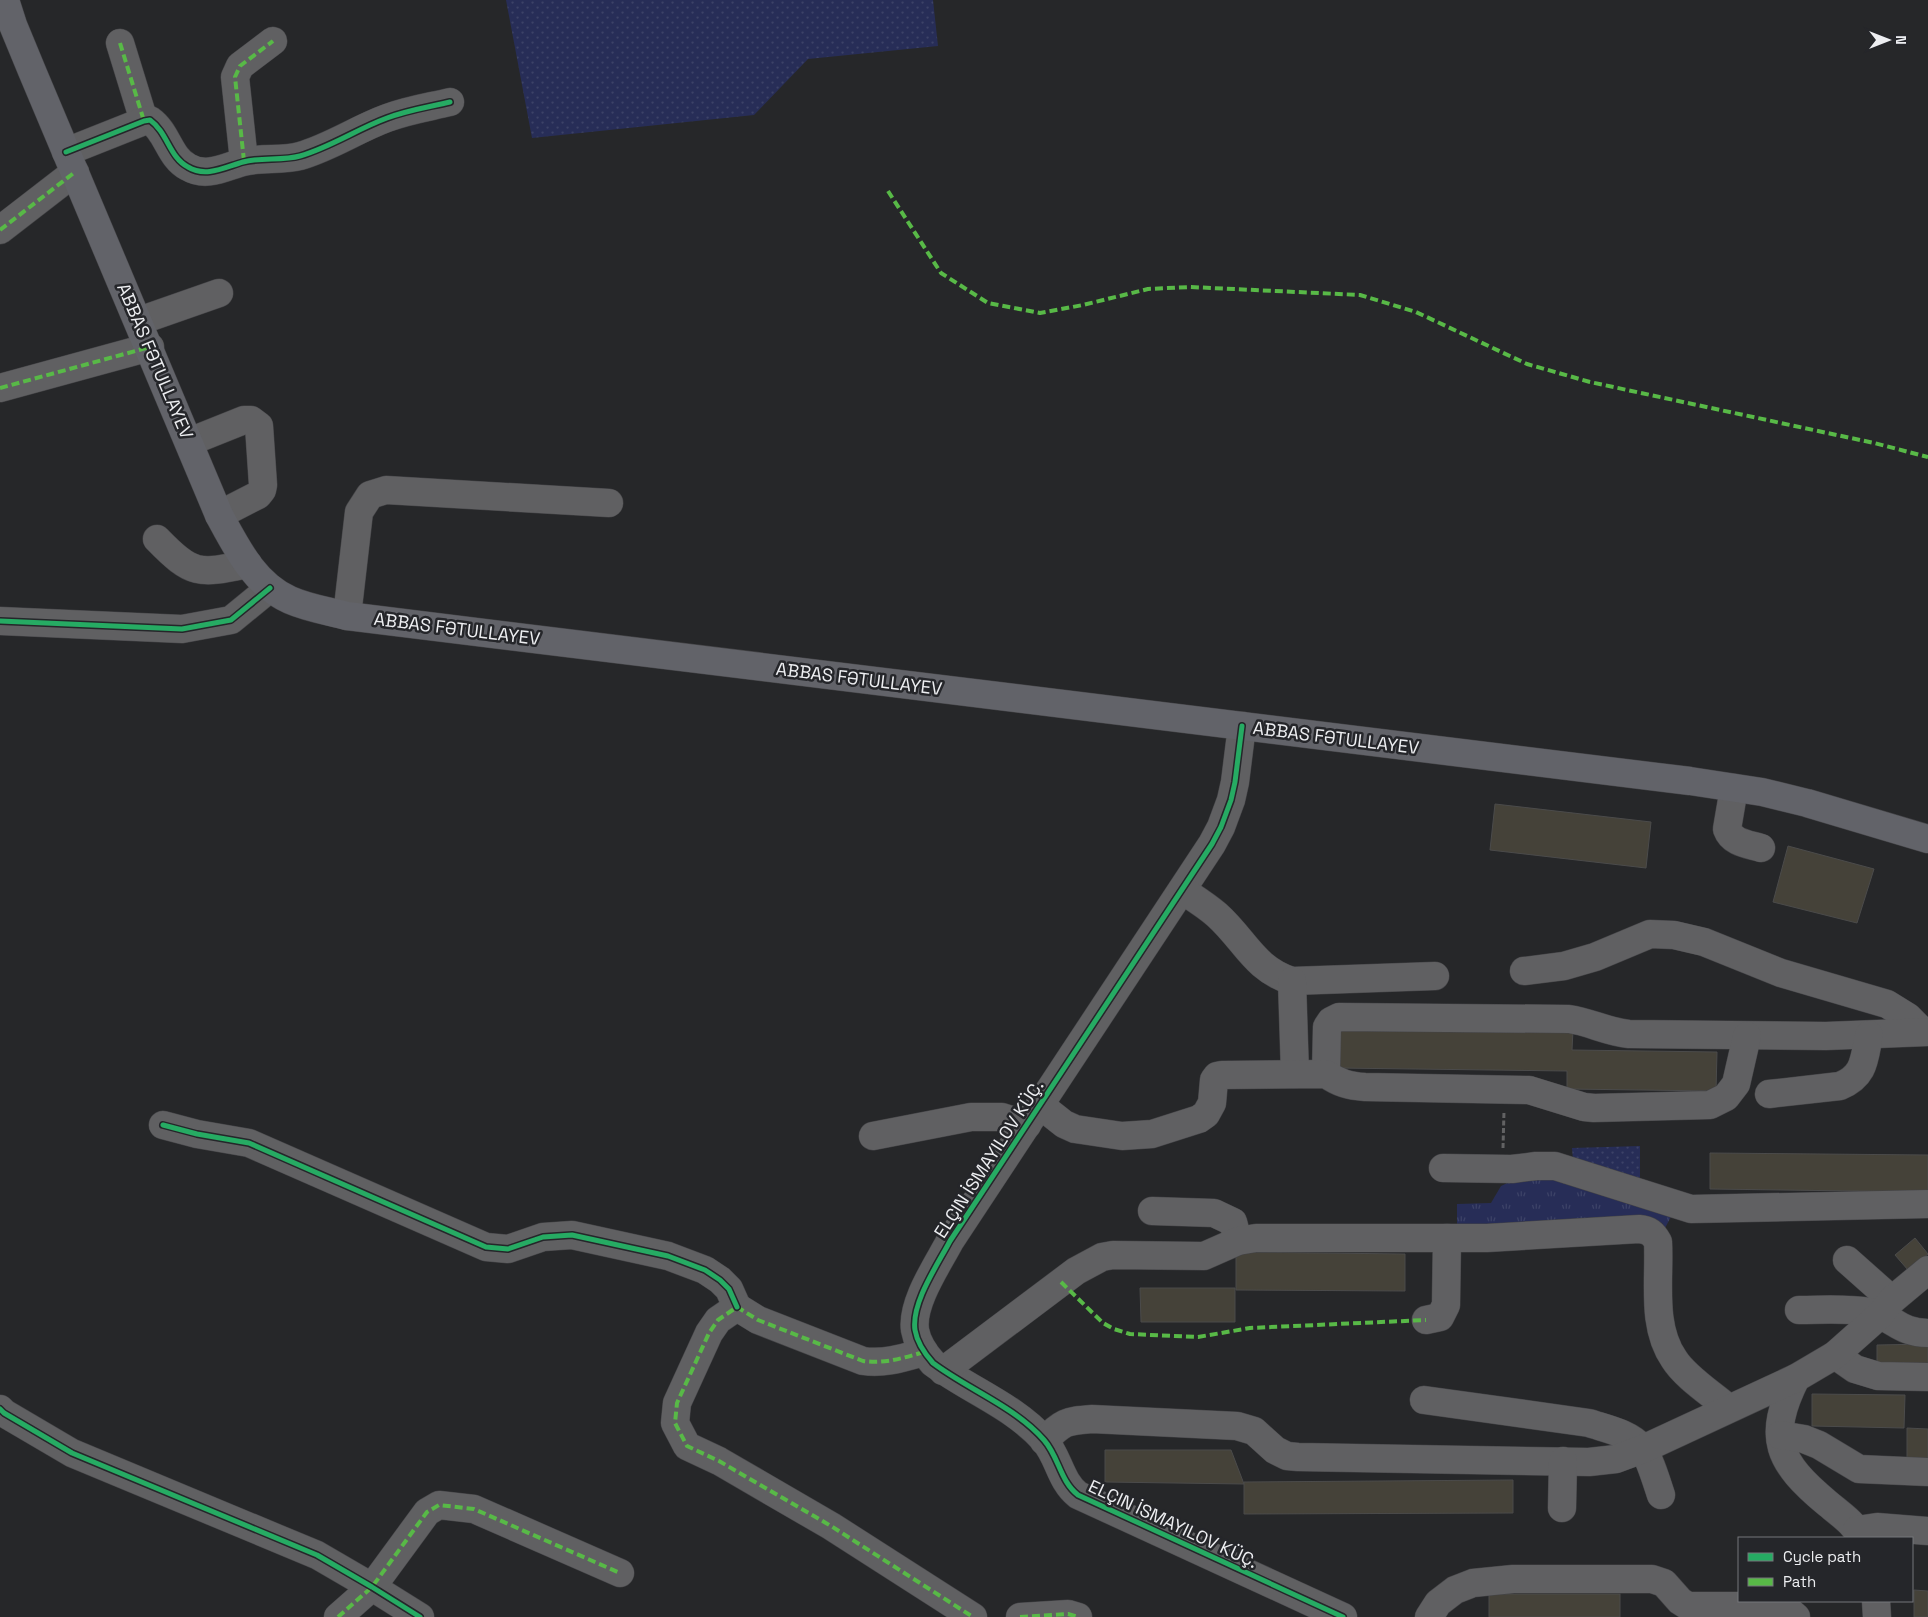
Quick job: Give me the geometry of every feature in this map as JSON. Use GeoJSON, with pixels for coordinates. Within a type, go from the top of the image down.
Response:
{"type":"FeatureCollection","features":[{"type":"Feature","properties":{"kind":"main road","name":"ABBAS FƏTULLAYEV"},"geometry":{"type":"LineString","coordinates":[[5,0],[13,25],[150,347],[219,515],[248,564],[259,578],[270,588],[289,600],[312,608],[347,616],[1734,788],[1808,803],[1928,839]]}},
{"type":"Feature","properties":{"kind":"street"},"geometry":{"type":"LineString","coordinates":[[244,161],[235,77],[240,66],[273,41]]}},
{"type":"Feature","properties":{"kind":"street"},"geometry":{"type":"LineString","coordinates":[[120,43],[144,121]]}},
{"type":"Feature","properties":{"kind":"street"},"geometry":{"type":"LineString","coordinates":[[0,230],[71,162],[144,121],[150,120],[159,127],[176,158],[188,168],[204,172],[222,170],[244,161],[297,157],[319,150],[386,118],[450,102]]}},
{"type":"Feature","properties":{"kind":"street"},"geometry":{"type":"LineString","coordinates":[[139,321],[219,293]]}},
{"type":"Feature","properties":{"kind":"street"},"geometry":{"type":"LineString","coordinates":[[0,388],[150,347]]}},
{"type":"Feature","properties":{"kind":"street"},"geometry":{"type":"LineString","coordinates":[[189,442],[244,420],[251,420],[259,426],[264,485],[262,490],[258,495],[219,515]]}},
{"type":"Feature","properties":{"kind":"street"},"geometry":{"type":"LineString","coordinates":[[347,616],[360,512],[370,494],[386,490],[609,503]]}},
{"type":"Feature","properties":{"kind":"street"},"geometry":{"type":"LineString","coordinates":[[157,539],[181,563],[201,570],[211,571],[248,564]]}},
{"type":"Feature","properties":{"kind":"street"},"geometry":{"type":"LineString","coordinates":[[0,621],[182,630],[231,620],[270,588]]}},
{"type":"Feature","properties":{"kind":"street"},"geometry":{"type":"LineString","coordinates":[[1242,726],[1236,782],[1221,827],[1182,890],[950,1241],[915,1314],[915,1331],[924,1352],[933,1363],[1025,1422],[1044,1441],[1055,1456],[1066,1484],[1078,1495],[1343,1617]]}},
{"type":"Feature","properties":{"kind":"street"},"geometry":{"type":"LineString","coordinates":[[1734,788],[1727,829],[1729,835],[1734,840],[1761,848]]}},
{"type":"Feature","properties":{"kind":"street"},"geometry":{"type":"LineString","coordinates":[[1182,890],[1216,914],[1259,963],[1271,972],[1292,981],[1435,976]]}},
{"type":"Feature","properties":{"kind":"street"},"geometry":{"type":"LineString","coordinates":[[1524,971],[1564,966],[1595,957],[1650,934],[1674,935],[1704,942],[1781,973],[1887,1004],[1908,1017],[1925,1031]]}},
{"type":"Feature","properties":{"kind":"street"},"geometry":{"type":"LineString","coordinates":[[1292,981],[1294,1074]]}},
{"type":"Feature","properties":{"kind":"street"},"geometry":{"type":"LineString","coordinates":[[1326,1074],[1327,1027],[1330,1021],[1339,1017],[1569,1019],[1584,1021],[1613,1032],[1747,1036],[1869,1035],[1925,1031]]}},
{"type":"Feature","properties":{"kind":"street"},"geometry":{"type":"LineString","coordinates":[[1769,1094],[1840,1086],[1850,1082],[1860,1073],[1869,1035]]}},
{"type":"Feature","properties":{"kind":"street"},"geometry":{"type":"LineString","coordinates":[[873,1136],[971,1116],[1002,1118],[1033,1115],[1075,1129],[1135,1136],[1152,1134],[1199,1119],[1206,1114],[1212,1103],[1214,1080],[1217,1076],[1326,1074],[1338,1082],[1349,1086],[1529,1090],[1584,1107],[1594,1108],[1710,1105],[1726,1097],[1736,1084],[1747,1036]]}},
{"type":"Feature","properties":{"kind":"street"},"geometry":{"type":"LineString","coordinates":[[163,1125],[198,1134],[249,1143],[486,1247],[508,1249],[543,1237],[572,1235],[668,1256],[705,1270],[720,1280],[729,1290],[737,1307],[758,1320],[863,1361],[889,1362],[924,1352]]}},
{"type":"Feature","properties":{"kind":"street"},"geometry":{"type":"LineString","coordinates":[[1443,1168],[1502,1169],[1555,1166],[1691,1209],[1928,1204]]}},
{"type":"Feature","properties":{"kind":"street"},"geometry":{"type":"LineString","coordinates":[[1152,1210],[1214,1213],[1233,1222],[1238,1241]]}},
{"type":"Feature","properties":{"kind":"street"},"geometry":{"type":"LineString","coordinates":[[943,1371],[1076,1271],[1102,1257],[1113,1255],[1204,1256],[1238,1241],[1256,1238],[1487,1238],[1639,1229],[1648,1230],[1658,1242],[1660,1328],[1666,1344],[1674,1360],[1684,1371],[1728,1408]]}},
{"type":"Feature","properties":{"kind":"street"},"geometry":{"type":"LineString","coordinates":[[1426,1320],[1440,1317],[1446,1306],[1448,1238]]}},
{"type":"Feature","properties":{"kind":"street"},"geometry":{"type":"LineString","coordinates":[[1847,1260],[1902,1328],[1915,1333],[1928,1333]]}},
{"type":"Feature","properties":{"kind":"street"},"geometry":{"type":"LineString","coordinates":[[1044,1441],[1061,1424],[1070,1421],[1092,1419],[1237,1426],[1254,1431],[1276,1450],[1287,1456],[1298,1457],[1589,1462],[1616,1459],[1643,1449],[1796,1378],[1835,1354],[1928,1270]]}},
{"type":"Feature","properties":{"kind":"street"},"geometry":{"type":"LineString","coordinates":[[737,1307],[718,1320],[709,1333],[677,1403],[675,1423],[687,1446],[719,1461],[831,1526],[973,1617]]}},
{"type":"Feature","properties":{"kind":"street"},"geometry":{"type":"LineString","coordinates":[[1799,1310],[1869,1312],[1886,1308]]}},
{"type":"Feature","properties":{"kind":"street"},"geometry":{"type":"LineString","coordinates":[[1835,1354],[1855,1369],[1878,1376],[1928,1377]]}},
{"type":"Feature","properties":{"kind":"street"},"geometry":{"type":"LineString","coordinates":[[1796,1378],[1780,1414],[1780,1435],[1783,1454],[1791,1468],[1806,1485],[1860,1534],[1877,1527],[1928,1531]]}},
{"type":"Feature","properties":{"kind":"street"},"geometry":{"type":"LineString","coordinates":[[1424,1400],[1589,1423],[1615,1431],[1631,1438],[1643,1449],[1661,1495]]}},
{"type":"Feature","properties":{"kind":"street"},"geometry":{"type":"LineString","coordinates":[[0,1409],[72,1453],[317,1555],[420,1617]]}},
{"type":"Feature","properties":{"kind":"street"},"geometry":{"type":"LineString","coordinates":[[1780,1435],[1804,1439],[1819,1445],[1859,1469],[1928,1472]]}},
{"type":"Feature","properties":{"kind":"street"},"geometry":{"type":"LineString","coordinates":[[1562,1508],[1563,1461]]}},
{"type":"Feature","properties":{"kind":"street"},"geometry":{"type":"LineString","coordinates":[[338,1617],[372,1587],[427,1512],[439,1504],[474,1509],[486,1513],[620,1573]]}},
{"type":"Feature","properties":{"kind":"street"},"geometry":{"type":"LineString","coordinates":[[1429,1617],[1438,1603],[1455,1590],[1473,1584],[1514,1579],[1652,1579],[1664,1583],[1680,1601],[1688,1606],[1773,1606],[1782,1607],[1792,1612],[1796,1617]]}},
{"type":"Feature","properties":{"kind":"street"},"geometry":{"type":"LineString","coordinates":[[1876,1602],[1877,1617]]}},
{"type":"Feature","properties":{"kind":"street"},"geometry":{"type":"LineString","coordinates":[[1020,1617],[1068,1614],[1078,1617]]}},
{"type":"Feature","properties":{"kind":"path"},"geometry":{"type":"LineString","coordinates":[[1502,1169],[1505,1088]]}},
{"type":"Feature","properties":{"kind":"green space"},"geometry":{"type":"Polygon","coordinates":[[[506,0],[933,0],[938,46],[808,59],[754,115],[532,138],[506,0]]]}},
{"type":"Feature","properties":{"kind":"green space"},"geometry":{"type":"Polygon","coordinates":[[[1640,1146],[1640,1183],[1573,1160],[1572,1148],[1640,1146]]]}},
{"type":"Feature","properties":{"kind":"green space"},"geometry":{"type":"Polygon","coordinates":[[[1540,1172],[1673,1213],[1665,1228],[1662,1223],[1650,1220],[1457,1229],[1457,1204],[1491,1203],[1501,1186],[1522,1176],[1540,1172]]]}},
{"type":"Feature","properties":{"kind":"building"},"geometry":{"type":"Polygon","coordinates":[[[1495,804],[1651,822],[1646,868],[1490,850],[1495,804]]]}},
{"type":"Feature","properties":{"kind":"building"},"geometry":{"type":"Polygon","coordinates":[[[1788,846],[1874,869],[1857,923],[1773,902],[1788,846]]]}},
{"type":"Feature","properties":{"kind":"building"},"geometry":{"type":"Polygon","coordinates":[[[1338,1027],[1573,1030],[1572,1050],[1717,1052],[1716,1091],[1567,1089],[1567,1071],[1337,1068],[1338,1027]]]}},
{"type":"Feature","properties":{"kind":"building"},"geometry":{"type":"Polygon","coordinates":[[[1710,1153],[1928,1155],[1928,1192],[1710,1189],[1710,1153]]]}},
{"type":"Feature","properties":{"kind":"building"},"geometry":{"type":"Polygon","coordinates":[[[1915,1238],[1928,1254],[1908,1270],[1895,1255],[1915,1238]]]}},
{"type":"Feature","properties":{"kind":"building"},"geometry":{"type":"Polygon","coordinates":[[[1236,1252],[1405,1254],[1405,1291],[1236,1290],[1236,1252]]]}},
{"type":"Feature","properties":{"kind":"building"},"geometry":{"type":"Polygon","coordinates":[[[1140,1288],[1235,1288],[1235,1322],[1141,1322],[1140,1288]]]}},
{"type":"Feature","properties":{"kind":"building"},"geometry":{"type":"Polygon","coordinates":[[[1928,1344],[1928,1364],[1877,1364],[1877,1345],[1928,1344]]]}},
{"type":"Feature","properties":{"kind":"building"},"geometry":{"type":"Polygon","coordinates":[[[1812,1394],[1905,1395],[1904,1428],[1812,1426],[1812,1394]]]}},
{"type":"Feature","properties":{"kind":"building"},"geometry":{"type":"Polygon","coordinates":[[[1907,1428],[1928,1429],[1928,1464],[1907,1464],[1907,1428]]]}},
{"type":"Feature","properties":{"kind":"building"},"geometry":{"type":"Polygon","coordinates":[[[1105,1450],[1231,1450],[1244,1484],[1105,1482],[1105,1450]]]}},
{"type":"Feature","properties":{"kind":"building"},"geometry":{"type":"Polygon","coordinates":[[[1513,1480],[1513,1513],[1244,1514],[1244,1482],[1513,1480]]]}},
{"type":"Feature","properties":{"kind":"building"},"geometry":{"type":"Polygon","coordinates":[[[1914,1590],[1928,1591],[1928,1617],[1914,1617],[1914,1590]]]}},
{"type":"Feature","properties":{"kind":"building"},"geometry":{"type":"Polygon","coordinates":[[[1489,1594],[1620,1594],[1620,1617],[1489,1617],[1489,1594]]]}},
{"type":"Feature","properties":{"kind":"marked path"},"geometry":{"type":"LineString","coordinates":[[244,161],[235,77],[240,66],[273,41]]}},
{"type":"Feature","properties":{"kind":"marked path"},"geometry":{"type":"LineString","coordinates":[[120,43],[144,121]]}},
{"type":"Feature","properties":{"kind":"marked path"},"geometry":{"type":"LineString","coordinates":[[0,230],[75,172]]}},
{"type":"Feature","properties":{"kind":"marked path"},"geometry":{"type":"LineString","coordinates":[[888,191],[941,273],[988,303],[1040,313],[1083,305],[1148,289],[1190,287],[1360,295],[1416,312],[1527,364],[1590,382],[1874,443],[1928,457]]}},
{"type":"Feature","properties":{"kind":"marked path"},"geometry":{"type":"LineString","coordinates":[[0,388],[150,347]]}},
{"type":"Feature","properties":{"kind":"marked path"},"geometry":{"type":"LineString","coordinates":[[1061,1282],[1103,1323],[1130,1334],[1198,1337],[1250,1328],[1426,1320]]}},
{"type":"Feature","properties":{"kind":"marked path"},"geometry":{"type":"LineString","coordinates":[[924,1352],[886,1361],[863,1361],[758,1320],[737,1307],[718,1320],[709,1333],[677,1403],[675,1423],[687,1446],[719,1461],[831,1526],[973,1617]]}},
{"type":"Feature","properties":{"kind":"marked path"},"geometry":{"type":"LineString","coordinates":[[338,1617],[372,1587],[427,1512],[439,1505],[474,1509],[620,1573]]}},
{"type":"Feature","properties":{"kind":"marked path"},"geometry":{"type":"LineString","coordinates":[[1020,1617],[1068,1614],[1078,1617]]}},
{"type":"Feature","properties":{"kind":"cycle path"},"geometry":{"type":"LineString","coordinates":[[66,152],[150,120],[161,131],[172,151],[182,163],[195,170],[209,172],[243,162],[300,156],[387,118],[450,102]]}},
{"type":"Feature","properties":{"kind":"cycle path"},"geometry":{"type":"LineString","coordinates":[[0,621],[182,629],[231,620],[270,588]]}},
{"type":"Feature","properties":{"kind":"cycle path","name":"ELÇIN İSMAYILOV KÜÇ."},"geometry":{"type":"LineString","coordinates":[[1242,726],[1231,800],[1221,827],[1212,844],[950,1241],[921,1296],[915,1319],[915,1330],[922,1348],[933,1363],[1019,1417],[1044,1440],[1067,1483],[1078,1495],[1343,1617]]}},
{"type":"Feature","properties":{"kind":"cycle path"},"geometry":{"type":"LineString","coordinates":[[163,1125],[197,1134],[249,1143],[486,1247],[508,1249],[543,1237],[572,1235],[668,1256],[705,1270],[720,1280],[729,1289],[737,1307]]}},
{"type":"Feature","properties":{"kind":"cycle path"},"geometry":{"type":"LineString","coordinates":[[0,1409],[72,1453],[317,1555],[420,1617]]}}]}
